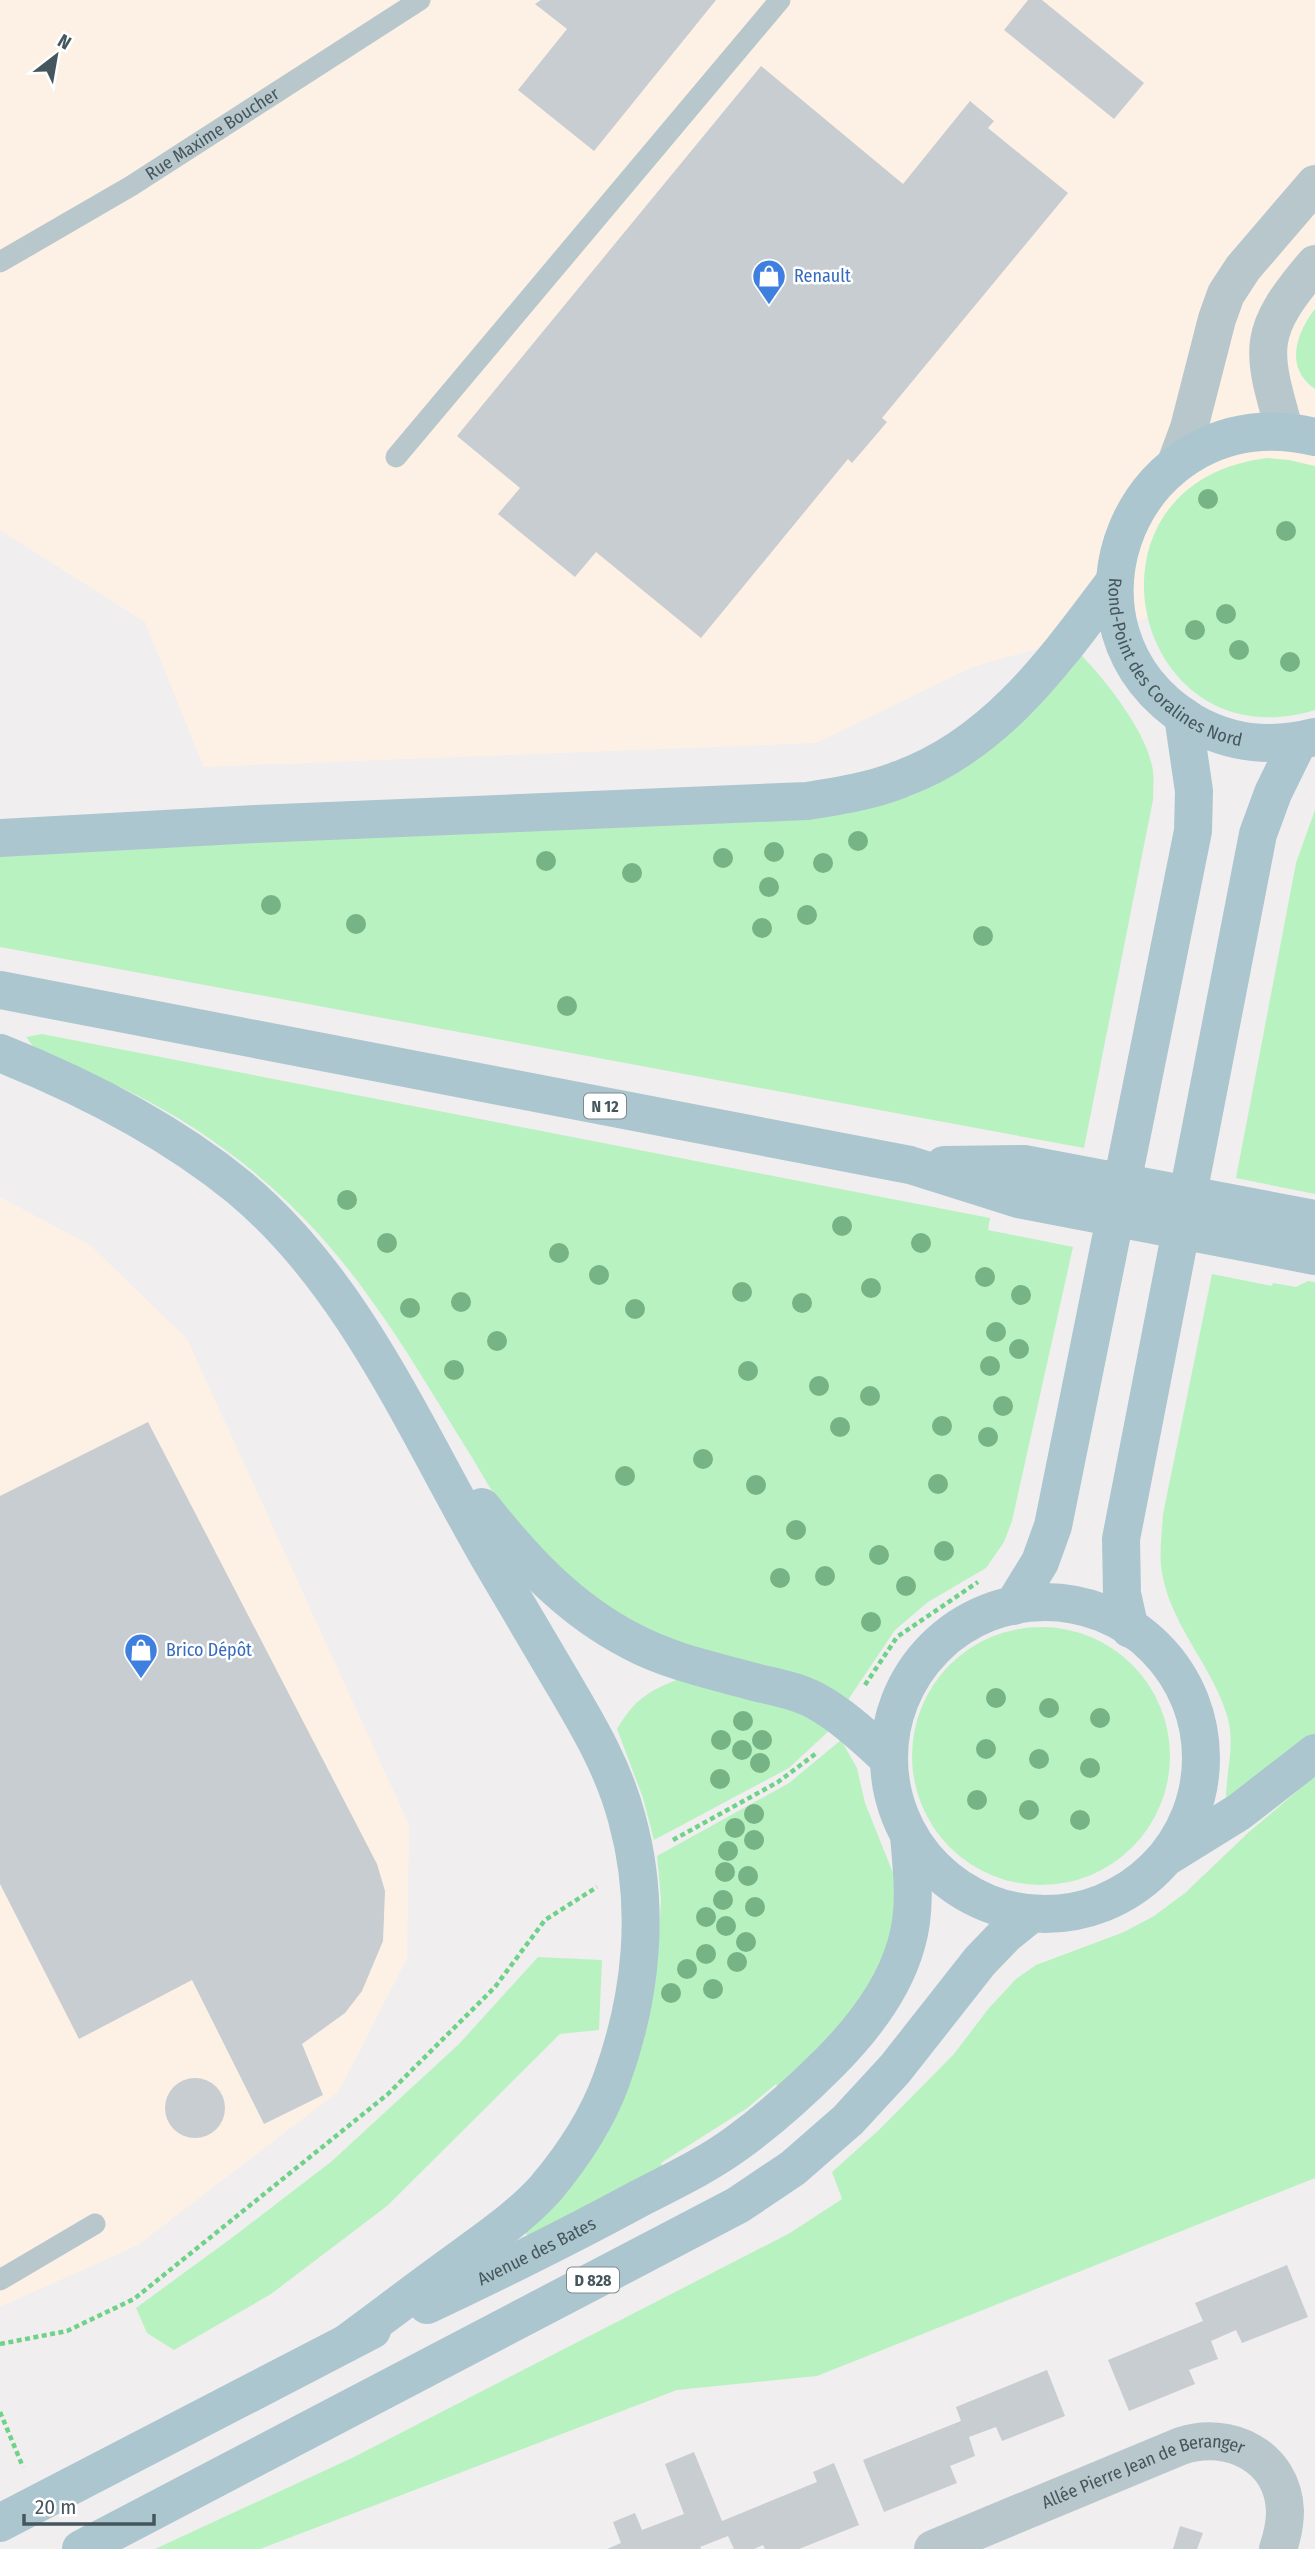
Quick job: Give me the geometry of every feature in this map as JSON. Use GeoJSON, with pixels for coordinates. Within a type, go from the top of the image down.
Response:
{"type":"FeatureCollection","features":[{"type":"Feature","properties":{"kind":"main road","name":"Rond-Point des Coralines Nord"},"geometry":{"type":"LineString","coordinates":[[1300,434],[1266,431],[1228,437],[1210,443],[1176,463],[1151,486],[1132,515],[1120,547],[1115,581],[1117,612],[1125,643],[1139,671],[1159,696],[1183,716],[1200,727],[1238,740],[1278,744],[1306,739]]}},
{"type":"Feature","properties":{"kind":"main road"},"geometry":{"type":"LineString","coordinates":[[0,838],[270,823],[807,801],[859,792],[903,779],[945,758],[981,734],[1016,704],[1052,664],[1115,581]]}},
{"type":"Feature","properties":{"kind":"main road"},"geometry":{"type":"LineString","coordinates":[[1013,1606],[1040,1562],[1053,1526],[1193,831],[1194,792],[1183,716]]}},
{"type":"Feature","properties":{"kind":"main road"},"geometry":{"type":"LineString","coordinates":[[1130,1629],[1122,1594],[1119,1553],[1138,1442],[1258,834],[1273,793],[1306,739]]}},
{"type":"Feature","properties":{"kind":"main road","name":"N 12"},"geometry":{"type":"LineString","coordinates":[[0,990],[910,1165],[1021,1182],[1299,1234]]}},
{"type":"Feature","properties":{"kind":"main road"},"geometry":{"type":"LineString","coordinates":[[0,1054],[43,1070],[118,1108],[184,1146],[242,1190],[293,1240],[336,1294],[377,1357],[489,1558],[612,1769],[627,1818],[637,1862],[641,1915],[637,1985],[628,2030],[610,2086],[586,2133],[545,2188],[509,2223],[348,2342]]}},
{"type":"Feature","properties":{"kind":"main road"},"geometry":{"type":"LineString","coordinates":[[413,1421],[510,1543],[547,1582],[585,1613],[631,1642],[682,1663],[812,1699],[845,1721],[889,1759]]}},
{"type":"Feature","properties":{"kind":"main road"},"geometry":{"type":"LineString","coordinates":[[1166,1857],[1181,1835],[1197,1793],[1200,1748],[1196,1723],[1178,1678],[1163,1658],[1130,1629],[1114,1619],[1071,1605],[1050,1603],[1013,1606],[971,1621],[951,1634],[927,1657],[907,1684],[893,1720],[889,1759],[893,1795],[909,1835],[923,1856],[940,1874],[982,1901],[1006,1909],[1031,1914],[1071,1912],[1116,1898],[1136,1885],[1166,1857],[1239,1812],[1315,1754]]}},
{"type":"Feature","properties":{"kind":"main road","name":"Avenue des Bates"},"geometry":{"type":"LineString","coordinates":[[0,2522],[348,2342],[549,2247],[700,2166],[735,2144],[797,2096],[858,2032],[889,1986],[912,1921],[914,1898],[909,1835]]}},
{"type":"Feature","properties":{"kind":"main road","name":"D 828"},"geometry":{"type":"LineString","coordinates":[[81,2549],[738,2205],[793,2168],[848,2120],[895,2069],[980,1961],[1005,1935],[1031,1914]]}},
{"type":"Feature","properties":{"kind":"street"},"geometry":{"type":"LineString","coordinates":[[1176,463],[1189,428],[1226,294],[1243,268],[1315,184]]}},
{"type":"Feature","properties":{"kind":"street"},"geometry":{"type":"LineString","coordinates":[[1300,434],[1270,380],[1268,340],[1282,305],[1315,264]]}},
{"type":"Feature","properties":{"kind":"street","name":"Allée Pierre Jean de Beranger"},"geometry":{"type":"LineString","coordinates":[[933,2549],[1181,2446],[1212,2439],[1234,2444],[1255,2455],[1278,2481],[1285,2510],[1278,2549]]}},
{"type":"Feature","properties":{"kind":"lane","name":"Rue Maxime Boucher"},"geometry":{"type":"LineString","coordinates":[[0,261],[131,186],[420,0]]}},
{"type":"Feature","properties":{"kind":"lane"},"geometry":{"type":"LineString","coordinates":[[396,457],[780,0]]}},
{"type":"Feature","properties":{"kind":"lane"},"geometry":{"type":"LineString","coordinates":[[0,2280],[95,2224]]}},
{"type":"Feature","properties":{"kind":"path"},"geometry":{"type":"LineString","coordinates":[[0,2344],[66,2331],[134,2299],[388,2094],[495,1987],[545,1920],[637,1862],[792,1773],[822,1748],[845,1721],[873,1671],[897,1637],[984,1579]]}},
{"type":"Feature","properties":{"kind":"shaded area"},"geometry":{"type":"Polygon","coordinates":[[[0,0],[1315,0],[1315,586],[1282,580],[972,667],[816,743],[204,767],[145,622],[0,530],[0,0]]]}},
{"type":"Feature","properties":{"kind":"shaded area"},"geometry":{"type":"Polygon","coordinates":[[[0,1197],[90,1245],[187,1339],[409,1825],[407,1958],[339,2091],[138,2245],[0,2307],[0,1197]]]}},
{"type":"Feature","properties":{"kind":"green space"},"geometry":{"type":"Polygon","coordinates":[[[1315,309],[1315,389],[1305,381],[1299,371],[1296,350],[1298,339],[1315,309]]]}},
{"type":"Feature","properties":{"kind":"green space"},"geometry":{"type":"Polygon","coordinates":[[[1267,458],[1315,466],[1315,710],[1252,716],[1202,698],[1166,661],[1147,614],[1146,563],[1164,516],[1204,478],[1267,458]]]}},
{"type":"Feature","properties":{"kind":"green space"},"geometry":{"type":"Polygon","coordinates":[[[1080,654],[1132,719],[1147,749],[1154,781],[1153,800],[1084,1148],[0,947],[0,851],[856,809],[1080,654]]]}},
{"type":"Feature","properties":{"kind":"green space"},"geometry":{"type":"Polygon","coordinates":[[[1315,810],[1315,1194],[1236,1178],[1296,863],[1315,810]]]}},
{"type":"Feature","properties":{"kind":"green space"},"geometry":{"type":"Polygon","coordinates":[[[42,1034],[990,1218],[988,1230],[1073,1247],[1012,1521],[1004,1542],[986,1568],[928,1602],[895,1630],[848,1700],[701,1653],[630,1621],[598,1601],[569,1577],[513,1519],[382,1316],[345,1265],[291,1206],[262,1179],[199,1131],[130,1092],[36,1050],[26,1037],[42,1034]]]}},
{"type":"Feature","properties":{"kind":"green space"},"geometry":{"type":"Polygon","coordinates":[[[1212,1274],[1272,1286],[1273,1283],[1296,1287],[1308,1281],[1315,1282],[1315,1736],[1226,1799],[1230,1750],[1228,1719],[1222,1700],[1168,1597],[1161,1562],[1163,1514],[1212,1274]]]}},
{"type":"Feature","properties":{"kind":"green space"},"geometry":{"type":"Polygon","coordinates":[[[1041,1627],[1090,1637],[1112,1649],[1132,1665],[1148,1685],[1160,1707],[1170,1756],[1160,1805],[1148,1827],[1132,1847],[1112,1863],[1090,1875],[1041,1885],[992,1875],[970,1863],[950,1847],[934,1827],[922,1805],[912,1756],[922,1707],[934,1685],[950,1665],[970,1649],[992,1637],[1041,1627]]]}},
{"type":"Feature","properties":{"kind":"green space"},"geometry":{"type":"Polygon","coordinates":[[[679,1679],[771,1699],[832,1728],[789,1768],[654,1840],[643,1798],[617,1729],[629,1711],[643,1698],[679,1679]]]}},
{"type":"Feature","properties":{"kind":"green space"},"geometry":{"type":"Polygon","coordinates":[[[841,1740],[857,1768],[865,1803],[893,1873],[895,1898],[887,1950],[860,2005],[783,2092],[776,2084],[746,2109],[661,2163],[664,2171],[535,2240],[521,2231],[658,1950],[661,1899],[657,1856],[789,1783],[841,1740]]]}},
{"type":"Feature","properties":{"kind":"green space"},"geometry":{"type":"Polygon","coordinates":[[[1315,1776],[1315,2178],[817,2376],[677,2390],[260,2549],[155,2549],[352,2458],[790,2233],[842,2199],[832,2172],[880,2129],[954,2054],[989,2008],[1016,1979],[1036,1965],[1124,1932],[1154,1916],[1185,1893],[1249,1832],[1315,1776]]]}},
{"type":"Feature","properties":{"kind":"green space"},"geometry":{"type":"Polygon","coordinates":[[[538,1957],[602,1960],[599,2030],[560,2034],[387,2206],[271,2294],[174,2350],[147,2333],[136,2308],[332,2161],[459,2044],[538,1957]]]}},
{"type":"Feature","properties":{"kind":"building"},"geometry":{"type":"Polygon","coordinates":[[[541,0],[716,0],[594,151],[518,90],[567,29],[535,4],[541,0]]]}},
{"type":"Feature","properties":{"kind":"building"},"geometry":{"type":"Polygon","coordinates":[[[1028,0],[1042,0],[1144,83],[1114,119],[1004,30],[1028,0]]]}},
{"type":"Feature","properties":{"kind":"building","name":"Renault"},"geometry":{"type":"Polygon","coordinates":[[[761,66],[903,184],[970,101],[994,121],[988,128],[1068,193],[882,418],[887,422],[852,463],[848,459],[701,638],[596,552],[575,577],[498,514],[520,488],[457,436],[761,66]]]}},
{"type":"Feature","properties":{"kind":"building","name":"Brico Dépôt"},"geometry":{"type":"Polygon","coordinates":[[[148,1422],[377,1864],[385,1891],[383,1941],[362,1991],[345,2013],[302,2044],[323,2095],[264,2124],[192,1980],[79,2039],[0,1884],[0,1496],[148,1422]]]}},
{"type":"Feature","properties":{"kind":"building"},"geometry":{"type":"Polygon","coordinates":[[[189,2078],[201,2078],[220,2091],[225,2108],[223,2120],[212,2133],[201,2138],[189,2138],[170,2125],[165,2114],[165,2102],[178,2083],[189,2078]]]}},
{"type":"Feature","properties":{"kind":"building"},"geometry":{"type":"Polygon","coordinates":[[[1287,2265],[1308,2317],[1242,2343],[1236,2330],[1211,2341],[1218,2359],[1189,2370],[1195,2384],[1129,2411],[1108,2360],[1203,2321],[1195,2303],[1287,2265]]]}},
{"type":"Feature","properties":{"kind":"building"},"geometry":{"type":"Polygon","coordinates":[[[1047,2370],[1065,2416],[1002,2441],[996,2427],[969,2437],[975,2456],[950,2466],[957,2483],[884,2512],[863,2460],[961,2421],[956,2407],[1047,2370]]]}},
{"type":"Feature","properties":{"kind":"building"},"geometry":{"type":"Polygon","coordinates":[[[694,2452],[722,2521],[817,2482],[813,2472],[834,2463],[859,2525],[799,2549],[765,2549],[763,2545],[754,2549],[734,2549],[728,2536],[700,2547],[701,2549],[607,2549],[621,2543],[613,2522],[635,2513],[642,2530],[684,2514],[665,2464],[694,2452]]]}},
{"type":"Feature","properties":{"kind":"building"},"geometry":{"type":"Polygon","coordinates":[[[1180,2526],[1203,2533],[1197,2549],[1173,2549],[1180,2526]]]}},
{"type":"Feature","properties":{"kind":"place","name":"Renault"},"geometry":{"type":"Point","coordinates":[769,306]}},
{"type":"Feature","properties":{"kind":"place","name":"Brico Dépôt"},"geometry":{"type":"Point","coordinates":[141,1680]}}]}
